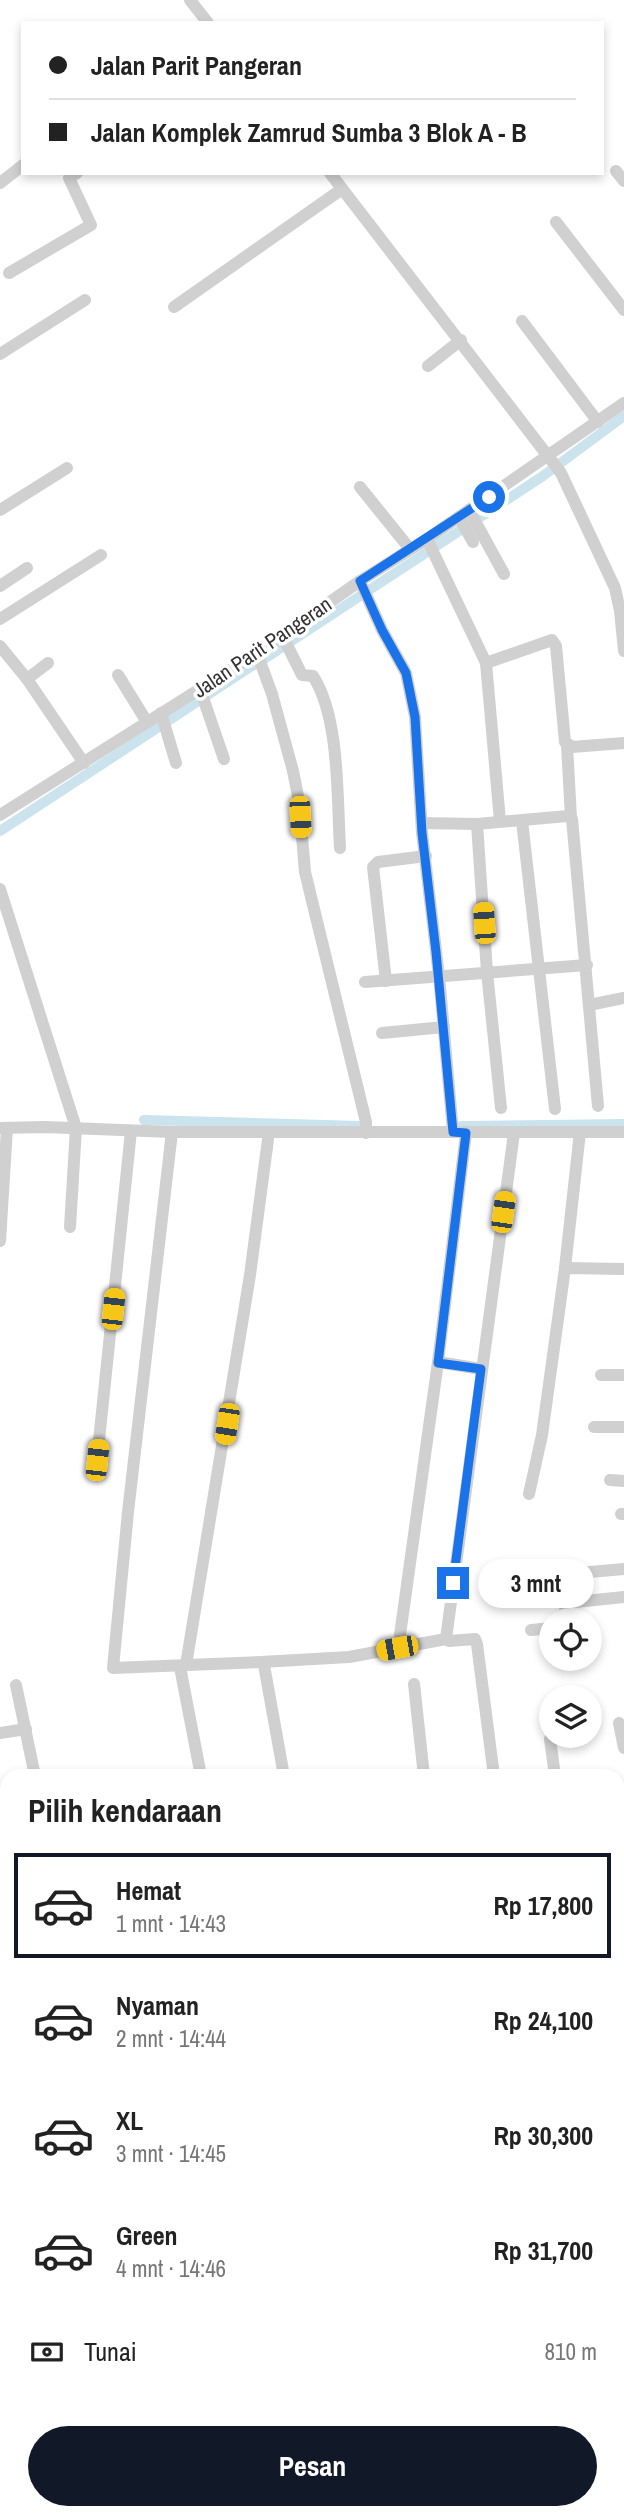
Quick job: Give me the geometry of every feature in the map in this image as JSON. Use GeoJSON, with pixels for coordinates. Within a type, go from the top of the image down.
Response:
{"type":"FeatureCollection","features":[{"type":"Feature","properties":{"kind":"street"},"geometry":{"type":"LineString","coordinates":[[190,0],[206,21]]}},
{"type":"Feature","properties":{"kind":"street"},"geometry":{"type":"LineString","coordinates":[[0,183],[21,167]]}},
{"type":"Feature","properties":{"kind":"street"},"geometry":{"type":"LineString","coordinates":[[9,273],[92,225],[69,178],[74,175]]}},
{"type":"Feature","properties":{"kind":"street"},"geometry":{"type":"LineString","coordinates":[[332,175],[561,473],[609,573],[622,611],[624,651]]}},
{"type":"Feature","properties":{"kind":"street"},"geometry":{"type":"LineString","coordinates":[[174,307],[342,189]]}},
{"type":"Feature","properties":{"kind":"street"},"geometry":{"type":"LineString","coordinates":[[556,222],[624,310]]}},
{"type":"Feature","properties":{"kind":"street"},"geometry":{"type":"LineString","coordinates":[[0,354],[85,300]]}},
{"type":"Feature","properties":{"kind":"street"},"geometry":{"type":"LineString","coordinates":[[522,321],[598,422]]}},
{"type":"Feature","properties":{"kind":"street"},"geometry":{"type":"LineString","coordinates":[[428,366],[461,340]]}},
{"type":"Feature","properties":{"kind":"street","name":"Jalan Parit Pangeran"},"geometry":{"type":"LineString","coordinates":[[0,814],[147,722],[164,721],[200,689],[282,635],[363,590],[410,549],[468,523],[624,403]]}},
{"type":"Feature","properties":{"kind":"street"},"geometry":{"type":"LineString","coordinates":[[0,510],[66,468]]}},
{"type":"Feature","properties":{"kind":"street"},"geometry":{"type":"LineString","coordinates":[[360,487],[410,549]]}},
{"type":"Feature","properties":{"kind":"street"},"geometry":{"type":"LineString","coordinates":[[468,523],[504,574]]}},
{"type":"Feature","properties":{"kind":"street"},"geometry":{"type":"LineString","coordinates":[[428,541],[486,663],[500,821]]}},
{"type":"Feature","properties":{"kind":"street"},"geometry":{"type":"LineString","coordinates":[[0,619],[101,555]]}},
{"type":"Feature","properties":{"kind":"street"},"geometry":{"type":"LineString","coordinates":[[0,586],[27,568]]}},
{"type":"Feature","properties":{"kind":"street"},"geometry":{"type":"LineString","coordinates":[[363,590],[406,673],[415,717],[422,823],[444,1027],[459,1133],[438,1363],[400,1635]]}},
{"type":"Feature","properties":{"kind":"street"},"geometry":{"type":"LineString","coordinates":[[282,635],[302,676],[313,676],[320,688],[331,729],[340,848]]}},
{"type":"Feature","properties":{"kind":"street"},"geometry":{"type":"LineString","coordinates":[[486,663],[552,640],[555,642],[567,745],[571,818],[587,965],[598,1106]]}},
{"type":"Feature","properties":{"kind":"street"},"geometry":{"type":"LineString","coordinates":[[0,646],[27,679],[84,763]]}},
{"type":"Feature","properties":{"kind":"street"},"geometry":{"type":"LineString","coordinates":[[257,653],[272,694],[293,771],[299,800],[305,872],[366,1122],[366,1133]]}},
{"type":"Feature","properties":{"kind":"street"},"geometry":{"type":"LineString","coordinates":[[27,679],[48,663]]}},
{"type":"Feature","properties":{"kind":"street"},"geometry":{"type":"LineString","coordinates":[[118,675],[147,722]]}},
{"type":"Feature","properties":{"kind":"street"},"geometry":{"type":"LineString","coordinates":[[200,689],[225,759]]}},
{"type":"Feature","properties":{"kind":"street"},"geometry":{"type":"LineString","coordinates":[[164,721],[176,763]]}},
{"type":"Feature","properties":{"kind":"street"},"geometry":{"type":"LineString","coordinates":[[567,745],[578,747],[624,743]]}},
{"type":"Feature","properties":{"kind":"street"},"geometry":{"type":"LineString","coordinates":[[422,823],[477,824],[568,816],[571,818]]}},
{"type":"Feature","properties":{"kind":"street"},"geometry":{"type":"LineString","coordinates":[[522,821],[555,1109]]}},
{"type":"Feature","properties":{"kind":"street"},"geometry":{"type":"LineString","coordinates":[[477,824],[487,972],[501,1108]]}},
{"type":"Feature","properties":{"kind":"street"},"geometry":{"type":"LineString","coordinates":[[386,981],[373,867],[378,862],[426,856]]}},
{"type":"Feature","properties":{"kind":"street"},"geometry":{"type":"LineString","coordinates":[[0,889],[76,1128],[69,1227]]}},
{"type":"Feature","properties":{"kind":"street"},"geometry":{"type":"LineString","coordinates":[[365,982],[587,965]]}},
{"type":"Feature","properties":{"kind":"street"},"geometry":{"type":"LineString","coordinates":[[589,1005],[624,998]]}},
{"type":"Feature","properties":{"kind":"street"},"geometry":{"type":"LineString","coordinates":[[382,1033],[444,1027]]}},
{"type":"Feature","properties":{"kind":"street"},"geometry":{"type":"LineString","coordinates":[[0,1241],[4,1128],[172,1132],[624,1132]]}},
{"type":"Feature","properties":{"kind":"street"},"geometry":{"type":"LineString","coordinates":[[97,1460],[131,1131]]}},
{"type":"Feature","properties":{"kind":"street"},"geometry":{"type":"LineString","coordinates":[[172,1132],[128,1512],[113,1668],[349,1657],[446,1639],[470,1639],[476,1641],[493,1769]]}},
{"type":"Feature","properties":{"kind":"street"},"geometry":{"type":"LineString","coordinates":[[200,1769],[183,1666],[246,1302],[268,1132]]}},
{"type":"Feature","properties":{"kind":"street"},"geometry":{"type":"LineString","coordinates":[[529,1494],[542,1435],[580,1132]]}},
{"type":"Feature","properties":{"kind":"street"},"geometry":{"type":"LineString","coordinates":[[446,1639],[514,1133]]}},
{"type":"Feature","properties":{"kind":"street"},"geometry":{"type":"LineString","coordinates":[[565,1268],[624,1269]]}},
{"type":"Feature","properties":{"kind":"street"},"geometry":{"type":"LineString","coordinates":[[438,1363],[481,1369]]}},
{"type":"Feature","properties":{"kind":"street"},"geometry":{"type":"LineString","coordinates":[[601,1376],[624,1375]]}},
{"type":"Feature","properties":{"kind":"street"},"geometry":{"type":"LineString","coordinates":[[594,1427],[624,1427]]}},
{"type":"Feature","properties":{"kind":"street"},"geometry":{"type":"LineString","coordinates":[[610,1480],[624,1480]]}},
{"type":"Feature","properties":{"kind":"street"},"geometry":{"type":"LineString","coordinates":[[567,1574],[624,1569]]}},
{"type":"Feature","properties":{"kind":"street"},"geometry":{"type":"LineString","coordinates":[[565,1608],[566,1603],[624,1597]]}},
{"type":"Feature","properties":{"kind":"street"},"geometry":{"type":"LineString","coordinates":[[531,1630],[539,1629]]}},
{"type":"Feature","properties":{"kind":"street"},"geometry":{"type":"LineString","coordinates":[[261,1662],[264,1665],[283,1769]]}},
{"type":"Feature","properties":{"kind":"street"},"geometry":{"type":"LineString","coordinates":[[414,1684],[423,1769]]}},
{"type":"Feature","properties":{"kind":"street"},"geometry":{"type":"LineString","coordinates":[[16,1685],[34,1769]]}},
{"type":"Feature","properties":{"kind":"street"},"geometry":{"type":"LineString","coordinates":[[619,1723],[624,1748]]}},
{"type":"Feature","properties":{"kind":"street"},"geometry":{"type":"LineString","coordinates":[[0,1733],[26,1729]]}},
{"type":"Feature","properties":{"kind":"street"},"geometry":{"type":"LineString","coordinates":[[551,1748],[554,1769]]}},
{"type":"Feature","properties":{"kind":"waterway"},"geometry":{"type":"LineString","coordinates":[[264,659],[543,476],[624,416]]}},
{"type":"Feature","properties":{"kind":"waterway"},"geometry":{"type":"LineString","coordinates":[[0,831],[255,664]]}},
{"type":"Feature","properties":{"kind":"waterway"},"geometry":{"type":"LineString","coordinates":[[144,1120],[360,1126]]}},
{"type":"Feature","properties":{"kind":"waterway"},"geometry":{"type":"LineString","coordinates":[[461,1126],[624,1124]]}},
{"type":"Feature","properties":{"kind":"route"},"geometry":{"type":"LineString","coordinates":[[453,1583],[481,1369],[438,1363],[466,1133],[453,1132],[422,833],[415,717],[406,673],[382,630],[360,581],[489,497]]}}]}
